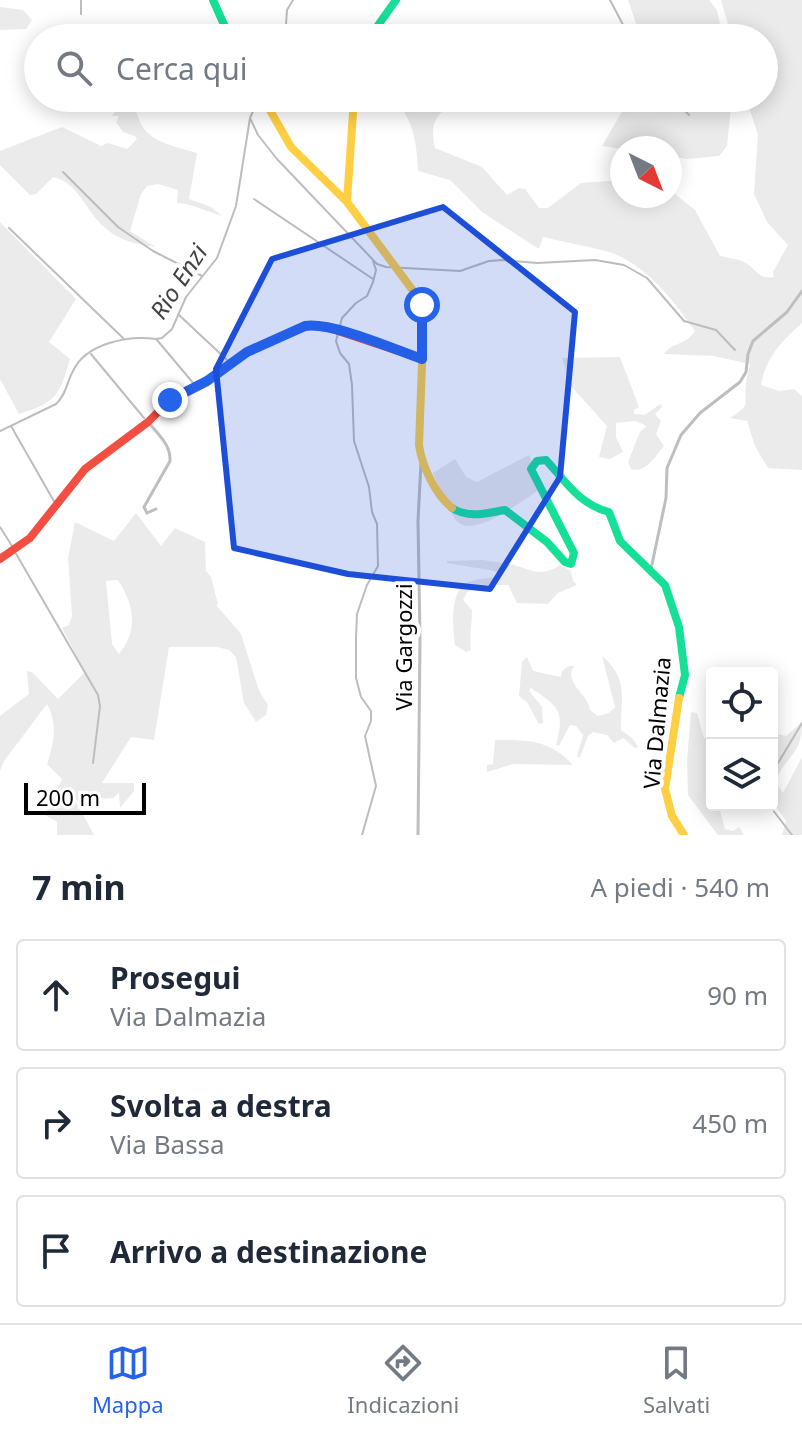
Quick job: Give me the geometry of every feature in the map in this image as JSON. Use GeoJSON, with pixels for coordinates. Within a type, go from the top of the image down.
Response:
{"type":"FeatureCollection","features":[{"type":"Feature","properties":{"kind":"main road"},"geometry":{"type":"LineString","coordinates":[[213,0],[224,24]]}},
{"type":"Feature","properties":{"kind":"main road"},"geometry":{"type":"LineString","coordinates":[[379,24],[396,0]]}},
{"type":"Feature","properties":{"kind":"main road","name":"Via Dalmazia"},"geometry":{"type":"LineString","coordinates":[[272,112],[299,157],[347,202],[416,293],[423,308],[421,459],[448,505],[460,513],[472,515],[505,510],[571,564],[574,553],[532,473],[534,463],[540,459],[546,460],[583,501],[591,507],[609,512],[620,541],[665,585],[679,627],[685,665],[665,789],[672,816],[684,835]]}},
{"type":"Feature","properties":{"kind":"main road"},"geometry":{"type":"LineString","coordinates":[[347,202],[353,112]]}},
{"type":"Feature","properties":{"kind":"main road"},"geometry":{"type":"LineString","coordinates":[[0,559],[39,528],[85,469],[148,422],[177,395],[207,381],[247,352],[315,324],[422,359]]}},
{"type":"Feature","properties":{"kind":"street"},"geometry":{"type":"LineString","coordinates":[[651,569],[666,498],[667,468],[681,435],[700,413],[743,378],[748,354],[759,335],[787,312],[802,291]]}},
{"type":"Feature","properties":{"kind":"street"},"geometry":{"type":"LineString","coordinates":[[148,422],[170,454],[170,461],[144,507],[147,513],[156,509]]}},
{"type":"Feature","properties":{"kind":"street","name":"Via Gargozzi"},"geometry":{"type":"LineString","coordinates":[[418,835],[418,521],[421,459]]}},
{"type":"Feature","properties":{"kind":"highlighted area"},"geometry":{"type":"Polygon","coordinates":[[[443,207],[575,312],[560,477],[490,589],[348,574],[234,548],[216,369],[272,259],[443,207]]]}},
{"type":"Feature","properties":{"kind":"shaded area"},"geometry":{"type":"Polygon","coordinates":[[[628,0],[709,0],[717,10],[720,24],[636,24],[628,0]]]}},
{"type":"Feature","properties":{"kind":"shaded area"},"geometry":{"type":"Polygon","coordinates":[[[721,0],[802,0],[802,323],[776,351],[761,385],[779,391],[794,389],[802,396],[802,470],[768,468],[755,446],[747,421],[730,418],[746,404],[750,364],[714,356],[664,354],[687,340],[695,331],[648,275],[625,259],[595,248],[543,237],[539,249],[482,212],[450,180],[418,171],[413,133],[404,112],[442,112],[434,124],[435,148],[482,167],[507,195],[519,188],[525,189],[539,208],[548,208],[581,183],[610,181],[610,208],[682,208],[682,200],[695,210],[720,256],[743,262],[765,277],[774,277],[773,272],[788,245],[767,222],[754,194],[758,135],[751,112],[778,112],[778,24],[728,24],[721,0]]]}},
{"type":"Feature","properties":{"kind":"shaded area"},"geometry":{"type":"Polygon","coordinates":[[[0,7],[23,10],[32,20],[24,24],[24,29],[0,30],[0,7]]]}},
{"type":"Feature","properties":{"kind":"shaded area"},"geometry":{"type":"Polygon","coordinates":[[[115,112],[137,112],[150,135],[197,153],[189,199],[211,207],[222,216],[177,203],[178,190],[158,184],[147,186],[141,194],[130,231],[156,247],[142,245],[109,231],[62,180],[53,177],[36,194],[30,195],[0,165],[0,151],[62,127],[101,146],[108,143],[127,149],[137,139],[123,132],[116,122],[119,116],[112,116],[115,112]]]}},
{"type":"Feature","properties":{"kind":"shaded area"},"geometry":{"type":"Polygon","coordinates":[[[622,112],[731,112],[727,146],[719,156],[682,158],[682,136],[610,136],[610,147],[602,146],[622,112]]]}},
{"type":"Feature","properties":{"kind":"shaded area"},"geometry":{"type":"Polygon","coordinates":[[[0,222],[76,299],[49,342],[70,359],[63,382],[49,401],[19,414],[0,379],[0,222]]]}},
{"type":"Feature","properties":{"kind":"shaded area"},"geometry":{"type":"Polygon","coordinates":[[[620,357],[639,407],[634,414],[645,415],[660,404],[662,407],[655,414],[661,421],[656,434],[664,446],[650,463],[636,470],[631,469],[628,462],[645,425],[635,421],[616,423],[616,437],[623,452],[610,459],[599,457],[607,426],[571,386],[562,358],[620,357]]]}},
{"type":"Feature","properties":{"kind":"shaded area"},"geometry":{"type":"Polygon","coordinates":[[[529,455],[542,488],[489,521],[477,525],[459,523],[433,473],[455,459],[466,477],[477,482],[529,455]]]}},
{"type":"Feature","properties":{"kind":"shaded area"},"geometry":{"type":"Polygon","coordinates":[[[136,513],[161,546],[175,528],[205,542],[206,571],[211,577],[216,605],[241,634],[259,691],[268,705],[266,715],[256,722],[244,703],[236,657],[229,650],[169,647],[154,740],[131,737],[102,783],[134,783],[134,791],[120,808],[119,793],[113,798],[75,800],[94,835],[57,835],[57,822],[45,815],[62,779],[47,764],[54,734],[53,719],[47,704],[4,761],[0,771],[0,716],[29,694],[27,671],[32,672],[58,699],[85,672],[62,628],[69,625],[72,616],[68,558],[75,522],[114,541],[136,513]],[[118,580],[106,581],[112,644],[119,654],[130,635],[132,617],[128,599],[118,580]]]}},
{"type":"Feature","properties":{"kind":"shaded area"},"geometry":{"type":"Polygon","coordinates":[[[483,560],[540,572],[560,565],[571,571],[577,585],[558,593],[548,604],[517,603],[508,585],[488,585],[467,592],[463,600],[472,610],[471,650],[466,652],[455,645],[455,600],[464,585],[471,581],[502,575],[447,561],[483,560]]]}},
{"type":"Feature","properties":{"kind":"shaded area"},"geometry":{"type":"Polygon","coordinates":[[[602,656],[617,673],[620,682],[621,730],[638,747],[635,748],[623,738],[614,743],[607,735],[593,732],[588,736],[580,757],[577,757],[583,735],[576,726],[570,725],[559,746],[556,745],[560,724],[554,705],[531,688],[529,691],[542,707],[543,723],[539,724],[527,702],[519,696],[522,662],[527,657],[533,671],[561,677],[562,671],[574,666],[571,672],[574,683],[590,710],[598,716],[609,713],[615,707],[602,656]]]}},
{"type":"Feature","properties":{"kind":"shaded area"},"geometry":{"type":"Polygon","coordinates":[[[691,712],[697,713],[706,738],[706,811],[720,811],[725,829],[733,831],[739,827],[744,835],[718,835],[688,795],[691,712]]]}},
{"type":"Feature","properties":{"kind":"shaded area"},"geometry":{"type":"Polygon","coordinates":[[[802,722],[798,745],[778,776],[778,734],[786,736],[802,722]]]}},
{"type":"Feature","properties":{"kind":"shaded area"},"geometry":{"type":"Polygon","coordinates":[[[495,740],[537,743],[555,750],[573,765],[513,764],[487,772],[487,765],[493,764],[495,740]]]}},
{"type":"Feature","properties":{"kind":"shaded area"},"geometry":{"type":"Polygon","coordinates":[[[802,757],[802,835],[782,835],[786,821],[778,810],[778,781],[783,793],[802,757]]]}},
{"type":"Feature","properties":{"kind":"waterway"},"geometry":{"type":"LineString","coordinates":[[81,0],[81,14]]}},
{"type":"Feature","properties":{"kind":"waterway","name":"Rio Enzi"},"geometry":{"type":"LineString","coordinates":[[286,24],[287,10],[293,0]]}},
{"type":"Feature","properties":{"kind":"waterway"},"geometry":{"type":"LineString","coordinates":[[610,0],[623,24]]}},
{"type":"Feature","properties":{"kind":"waterway","name":"Rio Enzi"},"geometry":{"type":"LineString","coordinates":[[0,431],[56,404],[79,361],[98,348],[133,338],[162,338],[172,329],[186,297],[217,258],[236,206],[253,112]]}},
{"type":"Feature","properties":{"kind":"waterway"},"geometry":{"type":"LineString","coordinates":[[686,112],[689,115]]}},
{"type":"Feature","properties":{"kind":"waterway"},"geometry":{"type":"LineString","coordinates":[[250,118],[258,135],[277,159],[377,264],[460,271],[502,260],[537,263],[595,260],[624,265],[647,278],[684,321],[716,330],[735,350]]}},
{"type":"Feature","properties":{"kind":"waterway"},"geometry":{"type":"LineString","coordinates":[[63,172],[118,227],[153,251],[202,276]]}},
{"type":"Feature","properties":{"kind":"waterway"},"geometry":{"type":"LineString","coordinates":[[254,199],[373,279]]}},
{"type":"Feature","properties":{"kind":"waterway"},"geometry":{"type":"LineString","coordinates":[[9,228],[123,338]]}},
{"type":"Feature","properties":{"kind":"waterway"},"geometry":{"type":"LineString","coordinates":[[362,835],[376,786],[365,736],[371,711],[361,697],[356,678],[357,614],[367,585],[378,566],[377,524],[354,441],[349,364],[340,353],[336,341],[342,318],[367,296],[376,270],[373,261]]}},
{"type":"Feature","properties":{"kind":"waterway"},"geometry":{"type":"LineString","coordinates":[[179,315],[227,360]]}},
{"type":"Feature","properties":{"kind":"waterway"},"geometry":{"type":"LineString","coordinates":[[157,340],[194,384]]}},
{"type":"Feature","properties":{"kind":"waterway"},"geometry":{"type":"LineString","coordinates":[[91,354],[144,418]]}},
{"type":"Feature","properties":{"kind":"waterway"},"geometry":{"type":"LineString","coordinates":[[11,426],[55,503]]}},
{"type":"Feature","properties":{"kind":"waterway"},"geometry":{"type":"LineString","coordinates":[[0,527],[12,546]]}},
{"type":"Feature","properties":{"kind":"waterway"},"geometry":{"type":"LineString","coordinates":[[15,552],[98,695],[100,706],[93,763]]}},
{"type":"Feature","properties":{"kind":"waterway"},"geometry":{"type":"LineString","coordinates":[[778,763],[802,723]]}},
{"type":"Feature","properties":{"kind":"waterway"},"geometry":{"type":"LineString","coordinates":[[774,811],[792,835]]}},
{"type":"Feature","properties":{"kind":"traffic: fast"},"geometry":{"type":"LineString","coordinates":[[213,0],[224,24]]}},
{"type":"Feature","properties":{"kind":"traffic: fast"},"geometry":{"type":"LineString","coordinates":[[379,24],[396,0]]}},
{"type":"Feature","properties":{"kind":"traffic: fast"},"geometry":{"type":"LineString","coordinates":[[452,508],[471,514],[505,510],[571,564],[574,553],[531,469],[537,461],[546,460],[581,498],[609,512],[620,541],[665,585],[679,627],[685,675],[679,698]]}},
{"type":"Feature","properties":{"kind":"traffic: slow"},"geometry":{"type":"LineString","coordinates":[[271,112],[291,147],[347,202],[420,300],[423,337],[419,445],[430,479],[452,508]]}},
{"type":"Feature","properties":{"kind":"traffic: slow"},"geometry":{"type":"LineString","coordinates":[[347,201],[353,112]]}},
{"type":"Feature","properties":{"kind":"traffic: slow"},"geometry":{"type":"LineString","coordinates":[[679,698],[665,789],[672,816],[684,835]]}},
{"type":"Feature","properties":{"kind":"traffic: jam"},"geometry":{"type":"LineString","coordinates":[[0,559],[30,538],[85,469],[148,422],[170,400],[207,381],[247,352],[305,326],[323,326],[422,359]]}},
{"type":"Feature","properties":{"kind":"route"},"geometry":{"type":"LineString","coordinates":[[170,400],[207,381],[247,352],[315,324],[422,359],[422,305]]}}]}
